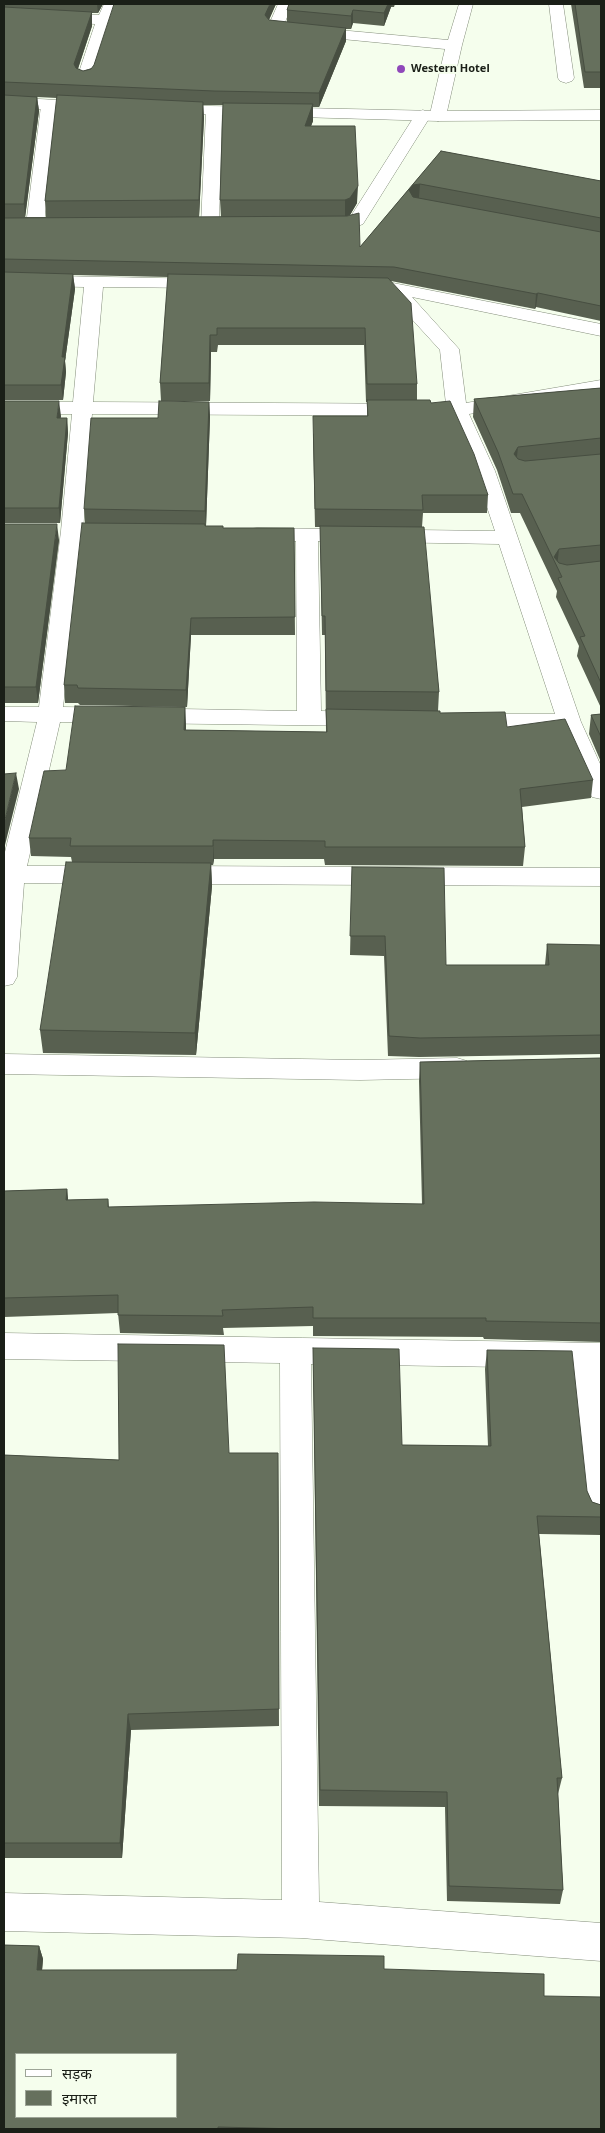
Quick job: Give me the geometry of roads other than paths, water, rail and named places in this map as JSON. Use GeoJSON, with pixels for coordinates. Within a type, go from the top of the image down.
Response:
{"type":"FeatureCollection","features":[{"type":"Feature","properties":{"kind":"street"},"geometry":{"type":"LineString","coordinates":[[85,78],[111,4]]}},
{"type":"Feature","properties":{"kind":"street"},"geometry":{"type":"LineString","coordinates":[[285,4],[275,30],[454,44]]}},
{"type":"Feature","properties":{"kind":"street"},"geometry":{"type":"LineString","coordinates":[[304,225],[340,225],[357,220],[430,116],[466,4]]}},
{"type":"Feature","properties":{"kind":"street"},"geometry":{"type":"LineString","coordinates":[[556,4],[566,78]]}},
{"type":"Feature","properties":{"kind":"street"},"geometry":{"type":"LineString","coordinates":[[4,14],[104,20]]}},
{"type":"Feature","properties":{"kind":"street"},"geometry":{"type":"LineString","coordinates":[[4,102],[107,108]]}},
{"type":"Feature","properties":{"kind":"street"},"geometry":{"type":"LineString","coordinates":[[49,106],[27,225],[54,225]]}},
{"type":"Feature","properties":{"kind":"street"},"geometry":{"type":"LineString","coordinates":[[146,109],[430,116],[601,115]]}},
{"type":"Feature","properties":{"kind":"street"},"geometry":{"type":"LineString","coordinates":[[210,225],[214,112]]}},
{"type":"Feature","properties":{"kind":"street"},"geometry":{"type":"LineString","coordinates":[[190,225],[229,225]]}},
{"type":"Feature","properties":{"kind":"street"},"geometry":{"type":"LineString","coordinates":[[4,280],[94,280],[224,284]]}},
{"type":"Feature","properties":{"kind":"street"},"geometry":{"type":"LineString","coordinates":[[4,977],[8,874],[50,715],[72,532],[94,280]]}},
{"type":"Feature","properties":{"kind":"street"},"geometry":{"type":"LineString","coordinates":[[343,287],[393,288],[601,330]]}},
{"type":"Feature","properties":{"kind":"street"},"geometry":{"type":"LineString","coordinates":[[393,288],[449,349],[456,410],[485,471],[569,722],[601,791]]}},
{"type":"Feature","properties":{"kind":"street"},"geometry":{"type":"LineString","coordinates":[[4,408],[456,410],[601,386]]}},
{"type":"Feature","properties":{"kind":"street"},"geometry":{"type":"LineString","coordinates":[[238,534],[508,538]]}},
{"type":"Feature","properties":{"kind":"street"},"geometry":{"type":"LineString","coordinates":[[307,535],[309,718]]}},
{"type":"Feature","properties":{"kind":"street"},"geometry":{"type":"LineString","coordinates":[[4,714],[386,719]]}},
{"type":"Feature","properties":{"kind":"street"},"geometry":{"type":"LineString","coordinates":[[444,720],[569,722]]}},
{"type":"Feature","properties":{"kind":"street"},"geometry":{"type":"LineString","coordinates":[[8,874],[122,875]]}},
{"type":"Feature","properties":{"kind":"street"},"geometry":{"type":"LineString","coordinates":[[152,875],[601,877]]}},
{"type":"Feature","properties":{"kind":"street"},"geometry":{"type":"LineString","coordinates":[[4,1064],[360,1070],[485,1068]]}},
{"type":"Feature","properties":{"kind":"street"},"geometry":{"type":"LineString","coordinates":[[4,1346],[593,1356],[601,1508]]}},
{"type":"Feature","properties":{"kind":"street"},"geometry":{"type":"LineString","coordinates":[[295,1352],[301,1919]]}},
{"type":"Feature","properties":{"kind":"street"},"geometry":{"type":"LineString","coordinates":[[4,1912],[301,1919],[601,1942]]}},
{"type":"Feature","properties":{"kind":"place","name":"Western Hotel"},"geometry":{"type":"Point","coordinates":[401,69]}}]}
